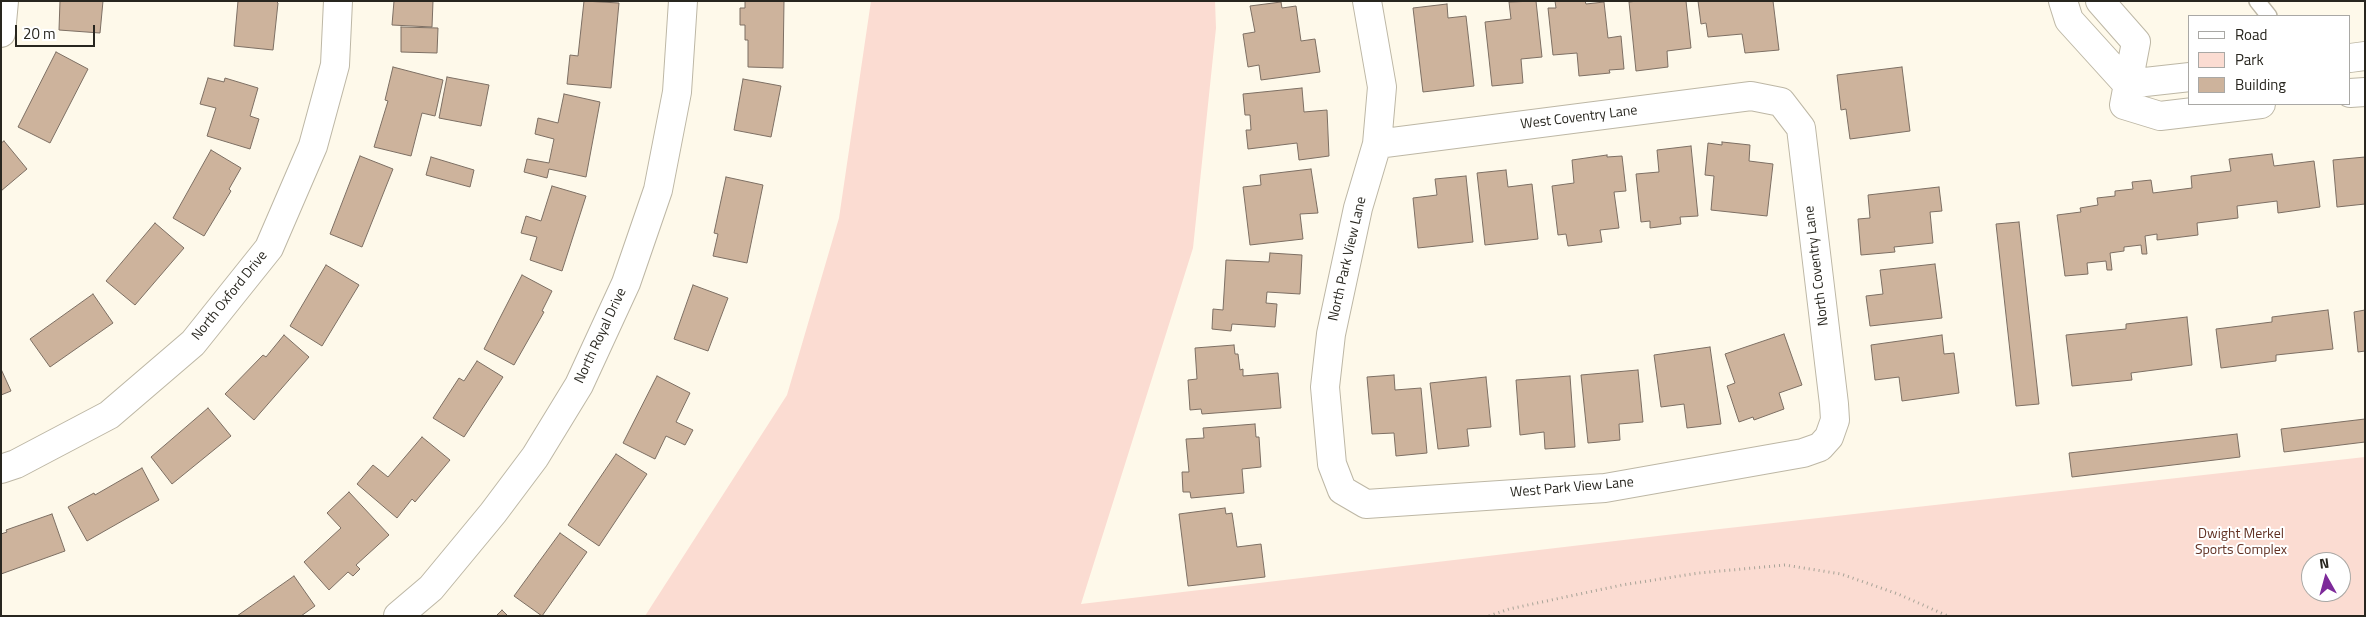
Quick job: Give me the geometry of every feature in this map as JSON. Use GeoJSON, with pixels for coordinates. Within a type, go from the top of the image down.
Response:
{"type":"FeatureCollection","features":[{"type":"Feature","properties":{"kind":"street"},"geometry":{"type":"LineString","coordinates":[[1,33],[4,1]]}},
{"type":"Feature","properties":{"kind":"street","name":"North Oxford Drive"},"geometry":{"type":"LineString","coordinates":[[1,469],[16,464],[109,415],[193,343],[269,248],[314,146],[335,65],[338,1]]}},
{"type":"Feature","properties":{"kind":"street","name":"North Royal Drive"},"geometry":{"type":"LineString","coordinates":[[398,616],[431,588],[493,513],[535,457],[579,385],[626,283],[658,190],[677,92],[683,1]]}},
{"type":"Feature","properties":{"kind":"street","name":"North Park View Lane"},"geometry":{"type":"LineString","coordinates":[[1366,504],[1342,490],[1332,464],[1325,387],[1333,324],[1358,208],[1377,144],[1382,87],[1367,1]]}},
{"type":"Feature","properties":{"kind":"street"},"geometry":{"type":"LineString","coordinates":[[2064,1],[2069,20],[2126,94],[2160,116],[2254,105]]}},
{"type":"Feature","properties":{"kind":"street"},"geometry":{"type":"LineString","coordinates":[[2100,1],[2136,42],[2126,94]]}},
{"type":"Feature","properties":{"kind":"street"},"geometry":{"type":"LineString","coordinates":[[2351,58],[2365,56]]}},
{"type":"Feature","properties":{"kind":"street"},"geometry":{"type":"LineString","coordinates":[[2126,94],[2188,78]]}},
{"type":"Feature","properties":{"kind":"street"},"geometry":{"type":"LineString","coordinates":[[2351,93],[2365,92]]}},
{"type":"Feature","properties":{"kind":"street","name":"West Coventry Lane"},"geometry":{"type":"LineString","coordinates":[[1377,144],[1751,96],[1781,102]]}},
{"type":"Feature","properties":{"kind":"street","name":"North Coventry Lane"},"geometry":{"type":"LineString","coordinates":[[1781,102],[1801,128],[1834,404],[1835,420],[1829,437]]}},
{"type":"Feature","properties":{"kind":"street","name":"West Park View Lane"},"geometry":{"type":"LineString","coordinates":[[1366,504],[1605,488],[1802,454],[1820,447],[1829,437]]}},
{"type":"Feature","properties":{"kind":"lane"},"geometry":{"type":"LineString","coordinates":[[2257,1],[2268,15]]}},
{"type":"Feature","properties":{"kind":"path"},"geometry":{"type":"LineString","coordinates":[[1488,616],[1509,609],[1622,585],[1699,573],[1785,565],[1841,574],[1898,594],[1948,616]]}},
{"type":"Feature","properties":{"kind":"green space","name":"Dwight Merkel Sports Complex"},"geometry":{"type":"Polygon","coordinates":[[[871,1],[1215,1],[1216,28],[1193,248],[1081,604],[1666,535],[2365,457],[2365,616],[645,616],[787,395],[839,218],[871,1]]]}},
{"type":"Feature","properties":{"kind":"building"},"geometry":{"type":"Polygon","coordinates":[[[60,1],[103,1],[100,33],[59,30],[60,1]]]}},
{"type":"Feature","properties":{"kind":"building"},"geometry":{"type":"Polygon","coordinates":[[[238,1],[276,1],[278,3],[273,50],[234,46],[238,1]]]}},
{"type":"Feature","properties":{"kind":"building"},"geometry":{"type":"Polygon","coordinates":[[[394,1],[433,1],[432,27],[392,25],[394,1]]]}},
{"type":"Feature","properties":{"kind":"building"},"geometry":{"type":"Polygon","coordinates":[[[584,1],[619,3],[611,88],[567,84],[570,55],[578,56],[584,1]]]}},
{"type":"Feature","properties":{"kind":"building"},"geometry":{"type":"Polygon","coordinates":[[[745,1],[784,1],[783,68],[748,67],[748,40],[745,40],[745,25],[740,25],[740,8],[745,8],[745,1]]]}},
{"type":"Feature","properties":{"kind":"building"},"geometry":{"type":"Polygon","coordinates":[[[1536,1],[1542,57],[1521,59],[1523,83],[1492,86],[1485,22],[1511,19],[1509,2],[1536,1]]]}},
{"type":"Feature","properties":{"kind":"building"},"geometry":{"type":"Polygon","coordinates":[[[1555,1],[1585,1],[1586,4],[1604,2],[1608,38],[1621,36],[1624,69],[1609,70],[1610,73],[1579,76],[1577,53],[1553,55],[1548,8],[1556,8],[1555,1]]]}},
{"type":"Feature","properties":{"kind":"building"},"geometry":{"type":"Polygon","coordinates":[[[1686,1],[1691,48],[1667,51],[1668,67],[1636,71],[1629,2],[1686,1]]]}},
{"type":"Feature","properties":{"kind":"building"},"geometry":{"type":"Polygon","coordinates":[[[1698,1],[1773,1],[1779,50],[1745,53],[1742,34],[1708,37],[1706,23],[1701,24],[1698,1]]]}},
{"type":"Feature","properties":{"kind":"building"},"geometry":{"type":"Polygon","coordinates":[[[1281,2],[1282,8],[1296,6],[1301,41],[1315,39],[1320,72],[1261,80],[1259,65],[1248,67],[1243,34],[1255,32],[1250,6],[1281,2]]]}},
{"type":"Feature","properties":{"kind":"building"},"geometry":{"type":"Polygon","coordinates":[[[1447,4],[1448,18],[1466,16],[1474,86],[1423,92],[1413,8],[1447,4]]]}},
{"type":"Feature","properties":{"kind":"building"},"geometry":{"type":"Polygon","coordinates":[[[401,27],[438,28],[437,53],[401,52],[401,27]]]}},
{"type":"Feature","properties":{"kind":"building"},"geometry":{"type":"Polygon","coordinates":[[[56,52],[88,69],[50,143],[18,127],[56,52]]]}},
{"type":"Feature","properties":{"kind":"building"},"geometry":{"type":"Polygon","coordinates":[[[393,67],[443,80],[435,116],[422,113],[411,156],[374,147],[388,101],[385,100],[393,67]]]}},
{"type":"Feature","properties":{"kind":"building"},"geometry":{"type":"Polygon","coordinates":[[[1902,67],[1910,131],[1850,139],[1846,109],[1841,110],[1837,75],[1902,67]]]}},
{"type":"Feature","properties":{"kind":"building"},"geometry":{"type":"Polygon","coordinates":[[[447,77],[489,85],[481,126],[439,118],[447,77]]]}},
{"type":"Feature","properties":{"kind":"building"},"geometry":{"type":"Polygon","coordinates":[[[208,78],[224,82],[225,78],[258,88],[250,116],[259,119],[250,149],[207,136],[216,108],[200,104],[208,78]]]}},
{"type":"Feature","properties":{"kind":"building"},"geometry":{"type":"Polygon","coordinates":[[[743,79],[781,86],[771,137],[734,130],[743,79]]]}},
{"type":"Feature","properties":{"kind":"building"},"geometry":{"type":"Polygon","coordinates":[[[1302,88],[1304,112],[1327,110],[1329,156],[1299,160],[1297,143],[1248,149],[1246,130],[1251,130],[1250,115],[1245,115],[1243,94],[1302,88]]]}},
{"type":"Feature","properties":{"kind":"building"},"geometry":{"type":"Polygon","coordinates":[[[564,94],[600,102],[586,177],[549,169],[547,178],[524,172],[527,159],[549,163],[554,139],[535,134],[538,118],[558,123],[564,94]]]}},
{"type":"Feature","properties":{"kind":"building"},"geometry":{"type":"Polygon","coordinates":[[[4,141],[27,169],[1,191],[1,143],[4,141]]]}},
{"type":"Feature","properties":{"kind":"building"},"geometry":{"type":"Polygon","coordinates":[[[1722,142],[1750,145],[1749,161],[1773,164],[1767,216],[1711,210],[1714,176],[1705,175],[1708,143],[1722,145],[1722,142]]]}},
{"type":"Feature","properties":{"kind":"building"},"geometry":{"type":"Polygon","coordinates":[[[1691,146],[1698,216],[1680,217],[1681,224],[1650,228],[1650,221],[1641,222],[1636,174],[1659,172],[1657,150],[1691,146]]]}},
{"type":"Feature","properties":{"kind":"building"},"geometry":{"type":"Polygon","coordinates":[[[211,150],[241,168],[229,189],[231,191],[204,236],[173,218],[211,150]]]}},
{"type":"Feature","properties":{"kind":"building"},"geometry":{"type":"Polygon","coordinates":[[[2272,154],[2274,166],[2314,161],[2320,207],[2278,213],[2277,201],[2237,206],[2238,218],[2197,223],[2198,235],[2157,240],[2157,234],[2145,236],[2147,254],[2142,254],[2141,245],[2124,247],[2124,251],[2110,253],[2112,270],[2107,270],[2106,261],[2087,263],[2088,274],[2065,276],[2057,215],[2081,212],[2080,208],[2098,205],[2097,198],[2115,196],[2115,191],[2133,189],[2132,182],[2151,180],[2153,193],[2192,188],[2191,176],[2231,171],[2229,159],[2272,154]]]}},
{"type":"Feature","properties":{"kind":"building"},"geometry":{"type":"Polygon","coordinates":[[[1607,155],[1607,157],[1622,156],[1626,191],[1614,192],[1619,228],[1600,230],[1602,242],[1568,246],[1566,234],[1558,235],[1552,186],[1574,183],[1572,160],[1607,155]]]}},
{"type":"Feature","properties":{"kind":"building"},"geometry":{"type":"Polygon","coordinates":[[[360,156],[393,169],[362,247],[330,234],[360,156]]]}},
{"type":"Feature","properties":{"kind":"building"},"geometry":{"type":"Polygon","coordinates":[[[431,157],[474,170],[470,187],[426,175],[431,157]]]}},
{"type":"Feature","properties":{"kind":"building"},"geometry":{"type":"Polygon","coordinates":[[[2365,157],[2365,204],[2337,207],[2333,160],[2365,157]]]}},
{"type":"Feature","properties":{"kind":"building"},"geometry":{"type":"Polygon","coordinates":[[[1311,169],[1318,213],[1300,214],[1303,239],[1250,245],[1243,187],[1261,185],[1260,175],[1311,169]]]}},
{"type":"Feature","properties":{"kind":"building"},"geometry":{"type":"Polygon","coordinates":[[[1506,170],[1508,187],[1532,184],[1538,239],[1485,245],[1477,173],[1506,170]]]}},
{"type":"Feature","properties":{"kind":"building"},"geometry":{"type":"Polygon","coordinates":[[[1466,176],[1473,242],[1418,248],[1413,198],[1437,195],[1435,179],[1466,176]]]}},
{"type":"Feature","properties":{"kind":"building"},"geometry":{"type":"Polygon","coordinates":[[[726,177],[763,185],[747,263],[713,256],[718,234],[714,233],[726,177]]]}},
{"type":"Feature","properties":{"kind":"building"},"geometry":{"type":"Polygon","coordinates":[[[552,186],[586,196],[562,271],[530,260],[537,237],[521,233],[526,216],[541,221],[552,186]]]}},
{"type":"Feature","properties":{"kind":"building"},"geometry":{"type":"Polygon","coordinates":[[[1939,187],[1942,211],[1930,212],[1933,243],[1894,247],[1895,252],[1861,255],[1858,219],[1870,218],[1868,195],[1939,187]]]}},
{"type":"Feature","properties":{"kind":"building"},"geometry":{"type":"Polygon","coordinates":[[[2019,222],[2039,404],[2016,406],[1996,224],[2019,222]]]}},
{"type":"Feature","properties":{"kind":"building"},"geometry":{"type":"Polygon","coordinates":[[[155,223],[184,248],[135,305],[106,281],[155,223]]]}},
{"type":"Feature","properties":{"kind":"building"},"geometry":{"type":"Polygon","coordinates":[[[1270,253],[1302,255],[1300,294],[1267,292],[1266,303],[1277,304],[1275,327],[1232,324],[1231,331],[1212,329],[1213,309],[1223,310],[1226,260],[1269,262],[1270,253]]]}},
{"type":"Feature","properties":{"kind":"building"},"geometry":{"type":"Polygon","coordinates":[[[1935,264],[1942,318],[1870,326],[1866,296],[1883,294],[1880,270],[1935,264]]]}},
{"type":"Feature","properties":{"kind":"building"},"geometry":{"type":"Polygon","coordinates":[[[326,265],[359,285],[322,346],[290,326],[326,265]]]}},
{"type":"Feature","properties":{"kind":"building"},"geometry":{"type":"Polygon","coordinates":[[[522,275],[552,291],[542,311],[544,312],[514,365],[484,349],[522,275]]]}},
{"type":"Feature","properties":{"kind":"building"},"geometry":{"type":"Polygon","coordinates":[[[693,285],[728,298],[708,351],[674,339],[693,285]]]}},
{"type":"Feature","properties":{"kind":"building"},"geometry":{"type":"Polygon","coordinates":[[[93,294],[113,323],[50,367],[30,339],[93,294]]]}},
{"type":"Feature","properties":{"kind":"building"},"geometry":{"type":"Polygon","coordinates":[[[2328,310],[2333,349],[2276,355],[2276,361],[2221,368],[2216,329],[2272,322],[2272,317],[2328,310]]]}},
{"type":"Feature","properties":{"kind":"building"},"geometry":{"type":"Polygon","coordinates":[[[2365,310],[2365,351],[2358,352],[2354,312],[2365,310]]]}},
{"type":"Feature","properties":{"kind":"building"},"geometry":{"type":"Polygon","coordinates":[[[2187,317],[2192,365],[2131,373],[2132,380],[2072,386],[2066,335],[2126,329],[2126,324],[2187,317]]]}},
{"type":"Feature","properties":{"kind":"building"},"geometry":{"type":"Polygon","coordinates":[[[1784,334],[1802,385],[1779,393],[1784,409],[1754,420],[1753,417],[1739,422],[1727,386],[1735,383],[1725,354],[1784,334]]]}},
{"type":"Feature","properties":{"kind":"building"},"geometry":{"type":"Polygon","coordinates":[[[284,335],[309,357],[254,420],[225,394],[263,355],[266,357],[284,335]]]}},
{"type":"Feature","properties":{"kind":"building"},"geometry":{"type":"Polygon","coordinates":[[[1942,335],[1944,354],[1954,353],[1959,393],[1902,401],[1899,377],[1875,380],[1871,345],[1942,335]]]}},
{"type":"Feature","properties":{"kind":"building"},"geometry":{"type":"Polygon","coordinates":[[[1234,345],[1235,354],[1238,354],[1240,370],[1243,369],[1243,376],[1278,373],[1281,408],[1202,414],[1201,409],[1190,410],[1188,380],[1197,379],[1195,348],[1234,345]]]}},
{"type":"Feature","properties":{"kind":"building"},"geometry":{"type":"Polygon","coordinates":[[[1710,347],[1721,424],[1687,428],[1684,404],[1661,407],[1654,355],[1710,347]]]}},
{"type":"Feature","properties":{"kind":"building"},"geometry":{"type":"Polygon","coordinates":[[[477,361],[503,377],[464,437],[433,418],[459,378],[464,381],[477,361]]]}},
{"type":"Feature","properties":{"kind":"building"},"geometry":{"type":"Polygon","coordinates":[[[1,369],[11,391],[1,395],[1,369]]]}},
{"type":"Feature","properties":{"kind":"building"},"geometry":{"type":"Polygon","coordinates":[[[1638,370],[1643,422],[1619,424],[1620,440],[1588,443],[1581,375],[1638,370]]]}},
{"type":"Feature","properties":{"kind":"building"},"geometry":{"type":"Polygon","coordinates":[[[1394,375],[1395,390],[1421,388],[1427,453],[1396,456],[1394,433],[1372,434],[1367,377],[1394,375]]]}},
{"type":"Feature","properties":{"kind":"building"},"geometry":{"type":"Polygon","coordinates":[[[657,376],[690,393],[676,422],[693,430],[685,445],[666,436],[655,459],[623,443],[657,376]]]}},
{"type":"Feature","properties":{"kind":"building"},"geometry":{"type":"Polygon","coordinates":[[[1570,376],[1575,447],[1545,449],[1544,432],[1520,435],[1516,380],[1570,376]]]}},
{"type":"Feature","properties":{"kind":"building"},"geometry":{"type":"Polygon","coordinates":[[[1486,377],[1491,427],[1467,429],[1469,446],[1438,449],[1430,383],[1486,377]]]}},
{"type":"Feature","properties":{"kind":"building"},"geometry":{"type":"Polygon","coordinates":[[[208,408],[231,436],[172,484],[151,457],[208,408]]]}},
{"type":"Feature","properties":{"kind":"building"},"geometry":{"type":"Polygon","coordinates":[[[2365,419],[2365,442],[2284,452],[2281,429],[2365,419]]]}},
{"type":"Feature","properties":{"kind":"building"},"geometry":{"type":"Polygon","coordinates":[[[1255,424],[1256,437],[1259,437],[1261,467],[1242,469],[1244,493],[1191,498],[1190,492],[1183,492],[1182,472],[1189,472],[1186,439],[1204,438],[1203,428],[1255,424]]]}},
{"type":"Feature","properties":{"kind":"building"},"geometry":{"type":"Polygon","coordinates":[[[2237,434],[2240,457],[2072,477],[2069,453],[2237,434]]]}},
{"type":"Feature","properties":{"kind":"building"},"geometry":{"type":"Polygon","coordinates":[[[422,437],[450,460],[415,502],[412,499],[397,518],[357,484],[373,465],[388,477],[422,437]]]}},
{"type":"Feature","properties":{"kind":"building"},"geometry":{"type":"Polygon","coordinates":[[[616,454],[647,474],[599,546],[568,525],[616,454]]]}},
{"type":"Feature","properties":{"kind":"building"},"geometry":{"type":"Polygon","coordinates":[[[142,468],[159,500],[87,541],[68,507],[94,493],[95,495],[142,468]]]}},
{"type":"Feature","properties":{"kind":"building"},"geometry":{"type":"Polygon","coordinates":[[[349,492],[389,535],[356,565],[360,569],[353,576],[348,572],[329,590],[304,562],[341,528],[327,513],[349,492]]]}},
{"type":"Feature","properties":{"kind":"building"},"geometry":{"type":"Polygon","coordinates":[[[1225,508],[1226,514],[1232,513],[1237,547],[1261,544],[1265,577],[1188,586],[1179,514],[1225,508]]]}},
{"type":"Feature","properties":{"kind":"building"},"geometry":{"type":"Polygon","coordinates":[[[52,514],[65,551],[1,574],[1,534],[7,532],[6,530],[52,514]]]}},
{"type":"Feature","properties":{"kind":"building"},"geometry":{"type":"Polygon","coordinates":[[[560,533],[587,552],[542,616],[514,596],[560,533]]]}},
{"type":"Feature","properties":{"kind":"building"},"geometry":{"type":"Polygon","coordinates":[[[294,576],[315,606],[301,616],[237,616],[294,576]]]}},
{"type":"Feature","properties":{"kind":"building"},"geometry":{"type":"Polygon","coordinates":[[[502,610],[508,616],[496,616],[502,610]]]}}]}
